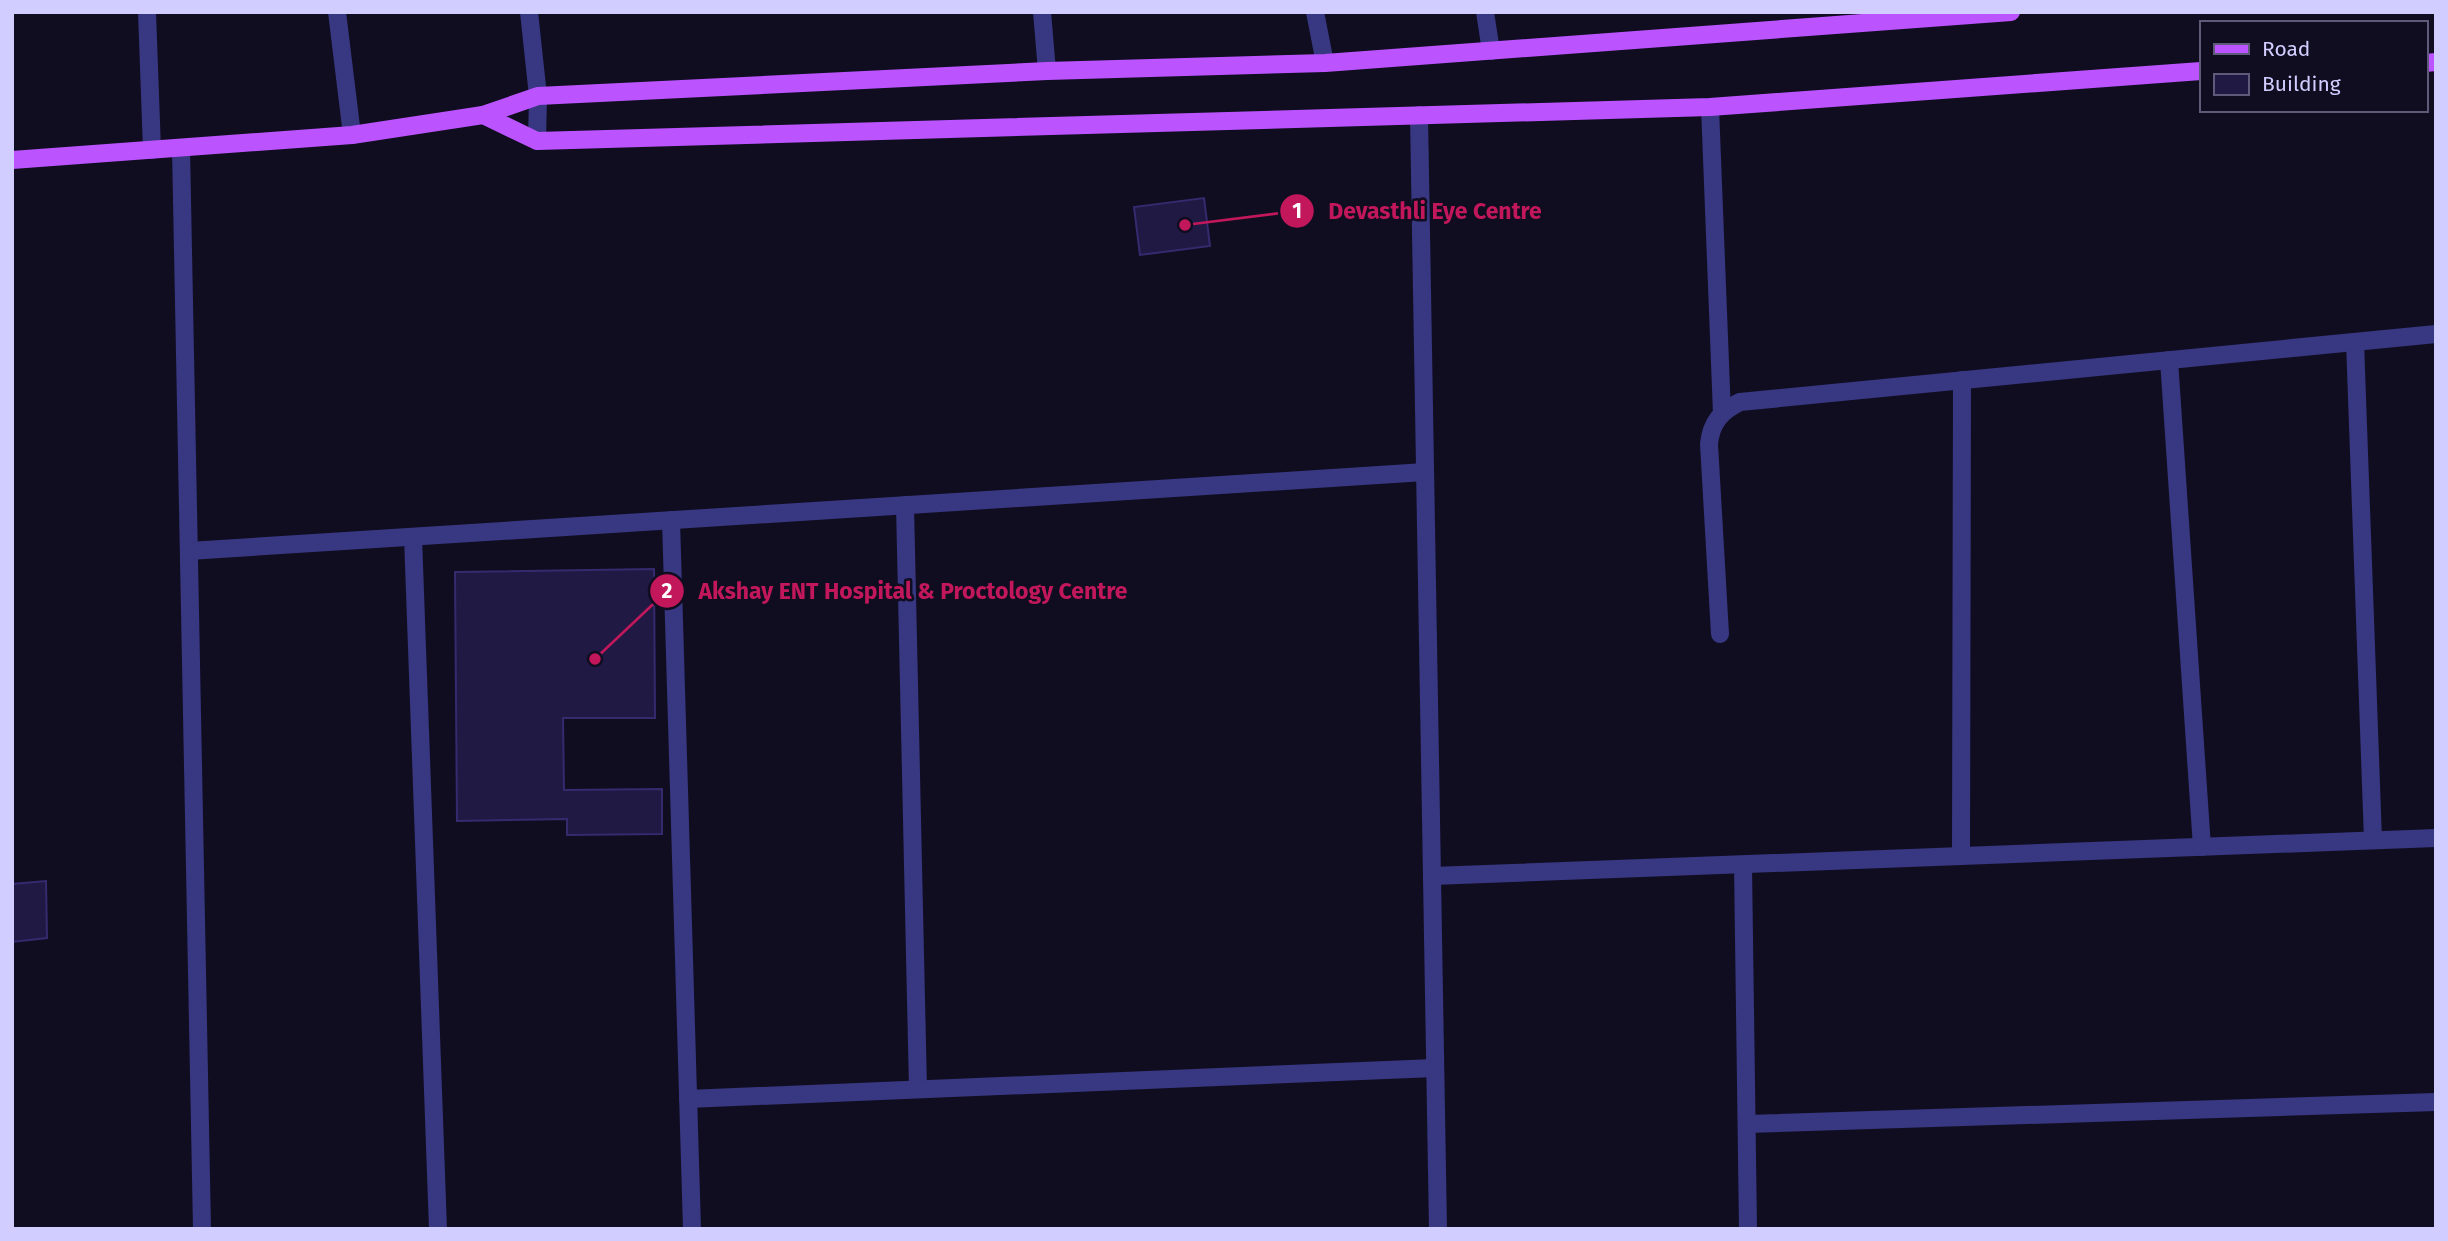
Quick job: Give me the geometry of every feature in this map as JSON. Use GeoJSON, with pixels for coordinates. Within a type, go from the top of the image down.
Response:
{"type":"FeatureCollection","features":[{"type":"Feature","properties":{"kind":"main road"},"geometry":{"type":"LineString","coordinates":[[12,160],[352,135],[483,115],[538,96],[1047,71],[1325,63],[1926,15],[2011,12]]}},
{"type":"Feature","properties":{"kind":"main road"},"geometry":{"type":"LineString","coordinates":[[483,115],[537,141],[1710,107],[2200,71]]}},
{"type":"Feature","properties":{"kind":"street"},"geometry":{"type":"LineString","coordinates":[[147,12],[152,150]]}},
{"type":"Feature","properties":{"kind":"street"},"geometry":{"type":"LineString","coordinates":[[337,12],[352,135]]}},
{"type":"Feature","properties":{"kind":"street"},"geometry":{"type":"LineString","coordinates":[[529,12],[538,96],[537,141]]}},
{"type":"Feature","properties":{"kind":"street"},"geometry":{"type":"LineString","coordinates":[[1042,12],[1047,71]]}},
{"type":"Feature","properties":{"kind":"street"},"geometry":{"type":"LineString","coordinates":[[1315,12],[1325,63]]}},
{"type":"Feature","properties":{"kind":"street"},"geometry":{"type":"LineString","coordinates":[[1485,12],[1491,51]]}},
{"type":"Feature","properties":{"kind":"street"},"geometry":{"type":"LineString","coordinates":[[1710,107],[1722,414]]}},
{"type":"Feature","properties":{"kind":"street"},"geometry":{"type":"LineString","coordinates":[[1419,115],[1438,1229]]}},
{"type":"Feature","properties":{"kind":"street"},"geometry":{"type":"LineString","coordinates":[[181,148],[202,1229]]}},
{"type":"Feature","properties":{"kind":"street"},"geometry":{"type":"LineString","coordinates":[[1720,634],[1709,444],[1710,432],[1728,408],[1752,401],[2436,334]]}},
{"type":"Feature","properties":{"kind":"street"},"geometry":{"type":"LineString","coordinates":[[2355,342],[2372,840]]}},
{"type":"Feature","properties":{"kind":"street"},"geometry":{"type":"LineString","coordinates":[[2169,360],[2202,847]]}},
{"type":"Feature","properties":{"kind":"street"},"geometry":{"type":"LineString","coordinates":[[1961,856],[1962,380]]}},
{"type":"Feature","properties":{"kind":"street"},"geometry":{"type":"LineString","coordinates":[[189,551],[1425,472]]}},
{"type":"Feature","properties":{"kind":"street"},"geometry":{"type":"LineString","coordinates":[[905,505],[918,1089]]}},
{"type":"Feature","properties":{"kind":"street"},"geometry":{"type":"LineString","coordinates":[[671,520],[692,1229]]}},
{"type":"Feature","properties":{"kind":"street"},"geometry":{"type":"LineString","coordinates":[[413,537],[438,1229]]}},
{"type":"Feature","properties":{"kind":"street"},"geometry":{"type":"LineString","coordinates":[[1432,876],[2436,838]]}},
{"type":"Feature","properties":{"kind":"street"},"geometry":{"type":"LineString","coordinates":[[1743,865],[1748,1229]]}},
{"type":"Feature","properties":{"kind":"street"},"geometry":{"type":"LineString","coordinates":[[688,1099],[1435,1068]]}},
{"type":"Feature","properties":{"kind":"street"},"geometry":{"type":"LineString","coordinates":[[1746,1124],[2436,1102]]}},
{"type":"Feature","properties":{"kind":"building"},"geometry":{"type":"Polygon","coordinates":[[[1204,198],[1210,246],[1140,255],[1134,207],[1204,198]]]}},
{"type":"Feature","properties":{"kind":"building"},"geometry":{"type":"Polygon","coordinates":[[[654,569],[655,718],[563,718],[564,790],[662,789],[662,834],[567,835],[567,819],[457,821],[455,572],[654,569]]]}},
{"type":"Feature","properties":{"kind":"building"},"geometry":{"type":"Polygon","coordinates":[[[46,881],[47,938],[12,942],[12,884],[46,881]]]}},
{"type":"Feature","properties":{"kind":"place","name":"Devasthli Eye Centre"},"geometry":{"type":"Point","coordinates":[1185,225]}},
{"type":"Feature","properties":{"kind":"place","name":"Akshay ENT Hospital & Proctology Centre"},"geometry":{"type":"Point","coordinates":[595,659]}}]}
